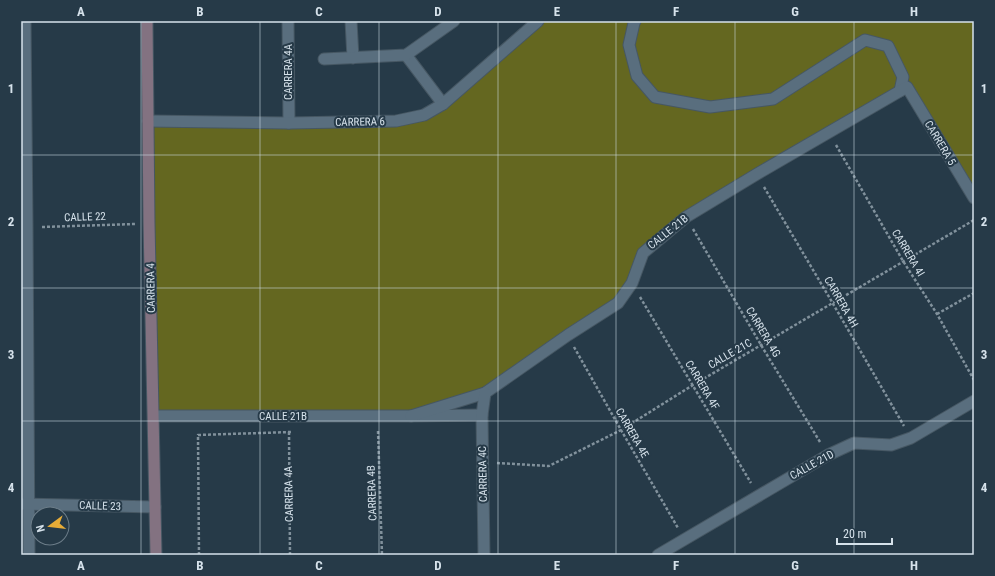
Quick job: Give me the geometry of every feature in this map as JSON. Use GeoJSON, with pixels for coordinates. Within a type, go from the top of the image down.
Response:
{"type":"FeatureCollection","features":[{"type":"Feature","properties":{"kind":"main road","name":"CARRERA 4"},"geometry":{"type":"LineString","coordinates":[[146,21],[156,555]]}},
{"type":"Feature","properties":{"kind":"street"},"geometry":{"type":"LineString","coordinates":[[24,21],[23,112],[27,227],[25,504],[29,555]]}},
{"type":"Feature","properties":{"kind":"street","name":"CARRERA 4A"},"geometry":{"type":"LineString","coordinates":[[288,21],[289,123]]}},
{"type":"Feature","properties":{"kind":"street"},"geometry":{"type":"LineString","coordinates":[[351,21],[353,58]]}},
{"type":"Feature","properties":{"kind":"street"},"geometry":{"type":"LineString","coordinates":[[324,59],[406,55],[454,21]]}},
{"type":"Feature","properties":{"kind":"street","name":"CARRERA 6"},"geometry":{"type":"LineString","coordinates":[[148,121],[289,123],[396,121],[424,115],[443,104],[538,21]]}},
{"type":"Feature","properties":{"kind":"street"},"geometry":{"type":"LineString","coordinates":[[635,21],[629,45],[637,76],[655,97],[710,107],[773,100],[866,40],[888,46],[903,77],[903,89]]}},
{"type":"Feature","properties":{"kind":"street"},"geometry":{"type":"LineString","coordinates":[[406,55],[443,104]]}},
{"type":"Feature","properties":{"kind":"street","name":"CALLE 21B"},"geometry":{"type":"LineString","coordinates":[[411,416],[485,393],[568,335],[618,303],[632,283],[643,253],[686,217],[903,89]]}},
{"type":"Feature","properties":{"kind":"street","name":"CARRERA 5"},"geometry":{"type":"LineString","coordinates":[[903,89],[974,198]]}},
{"type":"Feature","properties":{"kind":"street","name":"CARRERA 4C"},"geometry":{"type":"LineString","coordinates":[[484,555],[482,415],[485,393]]}},
{"type":"Feature","properties":{"kind":"street","name":"CALLE 21D"},"geometry":{"type":"LineString","coordinates":[[658,555],[828,455],[854,443],[891,445],[911,438],[974,401]]}},
{"type":"Feature","properties":{"kind":"street","name":"CALLE 21B"},"geometry":{"type":"LineString","coordinates":[[154,416],[482,415]]}},
{"type":"Feature","properties":{"kind":"street","name":"CALLE 23"},"geometry":{"type":"LineString","coordinates":[[25,504],[156,507]]}},
{"type":"Feature","properties":{"kind":"path","name":"CARRERA 4I"},"geometry":{"type":"LineString","coordinates":[[829,133],[903,261],[937,314],[974,380]]}},
{"type":"Feature","properties":{"kind":"path","name":"CARRERA 4H"},"geometry":{"type":"LineString","coordinates":[[757,174],[911,438]]}},
{"type":"Feature","properties":{"kind":"path","name":"CARRERA 4G"},"geometry":{"type":"LineString","coordinates":[[686,217],[828,455]]}},
{"type":"Feature","properties":{"kind":"path","name":"CALLE 21C"},"geometry":{"type":"LineString","coordinates":[[483,463],[549,466],[621,430],[832,302],[974,220]]}},
{"type":"Feature","properties":{"kind":"path","name":"CALLE 22"},"geometry":{"type":"LineString","coordinates":[[27,227],[149,223]]}},
{"type":"Feature","properties":{"kind":"path","name":"CARRERA 4F"},"geometry":{"type":"LineString","coordinates":[[632,283],[758,496]]}},
{"type":"Feature","properties":{"kind":"path"},"geometry":{"type":"LineString","coordinates":[[937,314],[974,293]]}},
{"type":"Feature","properties":{"kind":"path","name":"CARRERA 4E"},"geometry":{"type":"LineString","coordinates":[[568,335],[621,430],[685,538]]}},
{"type":"Feature","properties":{"kind":"path","name":"CARRERA 4B"},"geometry":{"type":"LineString","coordinates":[[378,431],[382,555]]}},
{"type":"Feature","properties":{"kind":"path","name":"CARRERA 4A"},"geometry":{"type":"LineString","coordinates":[[289,432],[290,555]]}},
{"type":"Feature","properties":{"kind":"path"},"geometry":{"type":"LineString","coordinates":[[198,434],[199,555]]}},
{"type":"Feature","properties":{"kind":"shaded area"},"geometry":{"type":"Polygon","coordinates":[[[538,21],[974,21],[974,199],[907,88],[757,174],[643,253],[618,303],[485,393],[411,416],[154,416],[148,121],[289,123],[424,115],[538,21]]]}}]}
